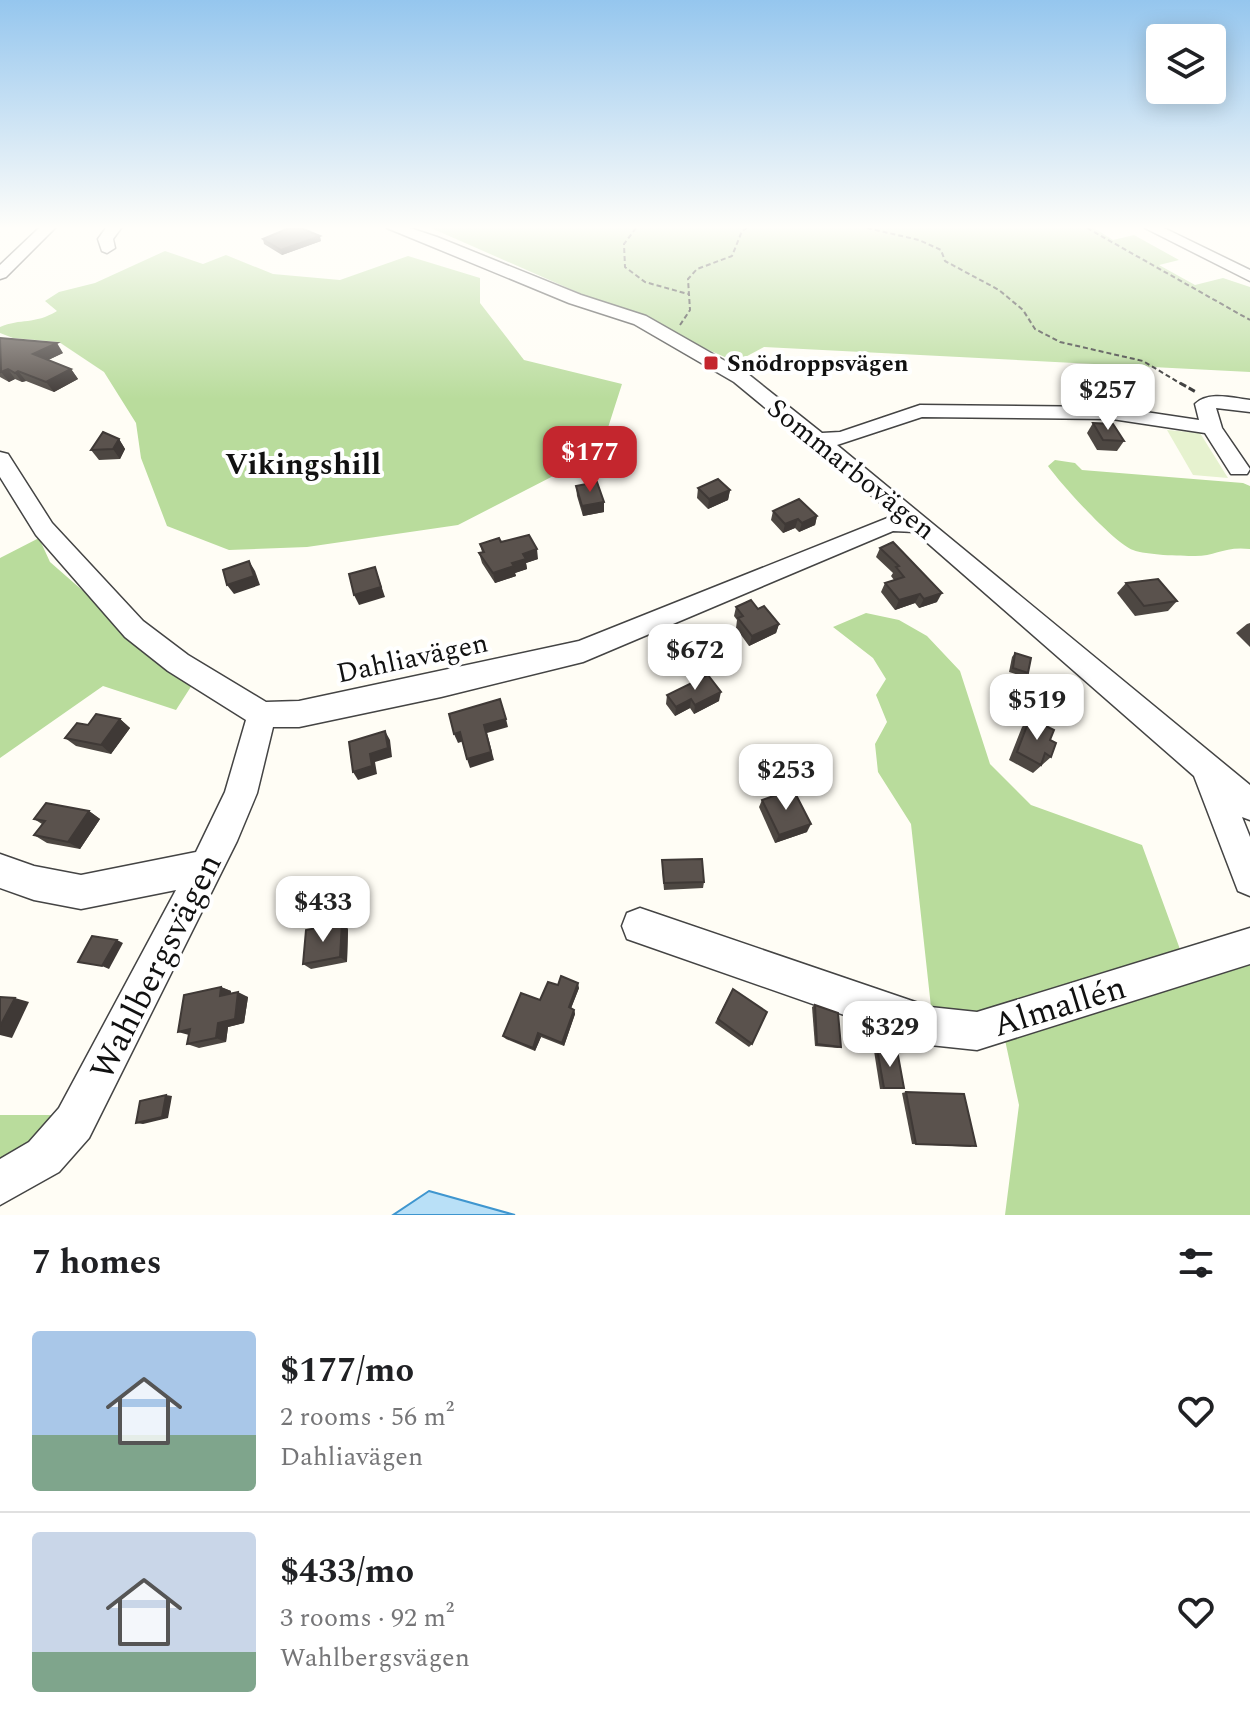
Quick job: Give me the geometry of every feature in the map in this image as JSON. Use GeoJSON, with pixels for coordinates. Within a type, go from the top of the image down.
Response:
{"type":"FeatureCollection","features":[{"type":"Feature","properties":{"kind":"street","name":"Sommarbovägen"},"geometry":{"type":"LineString","coordinates":[[540,285],[640,320],[741,378],[921,524],[1203,761],[1250,805]]}},
{"type":"Feature","properties":{"kind":"street"},"geometry":{"type":"LineString","coordinates":[[1239,469],[1212,428],[1205,404],[1250,406]]}},
{"type":"Feature","properties":{"kind":"street"},"geometry":{"type":"LineString","coordinates":[[815,440],[842,438],[920,411],[1112,413],[1212,428]]}},
{"type":"Feature","properties":{"kind":"street"},"geometry":{"type":"LineString","coordinates":[[0,459],[44,529],[134,629],[178,663],[262,715]]}},
{"type":"Feature","properties":{"kind":"street","name":"Dahliavägen"},"geometry":{"type":"LineString","coordinates":[[262,715],[313,711],[583,651],[891,523],[921,524]]}},
{"type":"Feature","properties":{"kind":"street","name":"Wahlbergsvägen"},"geometry":{"type":"LineString","coordinates":[[0,1183],[44,1157],[74,1123],[208,866],[241,793],[262,715]]}},
{"type":"Feature","properties":{"kind":"street"},"geometry":{"type":"LineString","coordinates":[[1203,761],[1248,864]]}},
{"type":"Feature","properties":{"kind":"street"},"geometry":{"type":"LineString","coordinates":[[0,871],[34,883],[81,892],[208,866]]}},
{"type":"Feature","properties":{"kind":"street","name":"Almallén"},"geometry":{"type":"LineString","coordinates":[[640,926],[930,1026],[977,1031],[1250,946]]}},
{"type":"Feature","properties":{"kind":"path"},"geometry":{"type":"LineString","coordinates":[[655,285],[688,294]]}},
{"type":"Feature","properties":{"kind":"path"},"geometry":{"type":"LineString","coordinates":[[672,337],[690,310],[688,285]]}},
{"type":"Feature","properties":{"kind":"path"},"geometry":{"type":"LineString","coordinates":[[989,285],[1023,310],[1035,329],[1060,342],[1143,361],[1211,402]]}},
{"type":"Feature","properties":{"kind":"path"},"geometry":{"type":"LineString","coordinates":[[1187,285],[1250,320]]}},
{"type":"Feature","properties":{"kind":"green space"},"geometry":{"type":"Polygon","coordinates":[[[88,285],[480,285],[480,303],[524,360],[622,384],[605,437],[561,472],[458,525],[307,547],[229,550],[167,526],[141,458],[136,423],[104,372],[59,342],[13,338],[0,333],[0,327],[41,318],[57,311],[45,301],[59,292],[88,285]]]}},
{"type":"Feature","properties":{"kind":"green space"},"geometry":{"type":"Polygon","coordinates":[[[560,285],[1250,287],[1250,372],[764,347],[736,362],[560,285]]]}},
{"type":"Feature","properties":{"kind":"green space"},"geometry":{"type":"Polygon","coordinates":[[[1167,430],[1200,433],[1228,478],[1193,475],[1167,430]]]}},
{"type":"Feature","properties":{"kind":"green space"},"geometry":{"type":"Polygon","coordinates":[[[1055,460],[1075,463],[1082,470],[1250,486],[1250,549],[1195,556],[1133,550],[1101,525],[1064,485],[1048,466],[1055,460]]]}},
{"type":"Feature","properties":{"kind":"green space"},"geometry":{"type":"Polygon","coordinates":[[[39,538],[50,562],[90,597],[124,637],[192,685],[176,710],[103,686],[0,758],[0,558],[39,538]]]}},
{"type":"Feature","properties":{"kind":"green space"},"geometry":{"type":"Polygon","coordinates":[[[866,613],[899,620],[927,636],[960,671],[990,764],[1031,805],[1142,845],[1181,952],[975,1017],[931,1007],[911,824],[878,772],[875,744],[887,722],[876,695],[886,679],[873,658],[833,627],[866,613]]]}},
{"type":"Feature","properties":{"kind":"green space"},"geometry":{"type":"Polygon","coordinates":[[[1250,964],[1250,1215],[1005,1215],[1019,1105],[1005,1040],[1250,964]]]}},
{"type":"Feature","properties":{"kind":"green space"},"geometry":{"type":"Polygon","coordinates":[[[0,1115],[61,1115],[21,1155],[0,1165],[0,1115]]]}},
{"type":"Feature","properties":{"kind":"water"},"geometry":{"type":"Polygon","coordinates":[[[429,1191],[515,1215],[393,1215],[429,1191]]]}},
{"type":"Feature","properties":{"kind":"building"},"geometry":{"type":"Polygon","coordinates":[[[0,338],[57,343],[33,354],[71,369],[46,382],[18,371],[15,373],[8,369],[1,372],[0,338]]]}},
{"type":"Feature","properties":{"kind":"building"},"geometry":{"type":"Polygon","coordinates":[[[1093,423],[1113,424],[1124,441],[1103,440],[1093,423]]]}},
{"type":"Feature","properties":{"kind":"building"},"geometry":{"type":"Polygon","coordinates":[[[103,432],[119,439],[113,449],[91,450],[103,432]]]}},
{"type":"Feature","properties":{"kind":"building"},"geometry":{"type":"Polygon","coordinates":[[[718,479],[730,490],[709,499],[698,488],[718,479]]]}},
{"type":"Feature","properties":{"kind":"building"},"geometry":{"type":"Polygon","coordinates":[[[597,482],[604,502],[582,506],[576,486],[597,482]]]}},
{"type":"Feature","properties":{"kind":"building"},"geometry":{"type":"Polygon","coordinates":[[[799,499],[817,516],[802,523],[798,519],[785,524],[773,511],[799,499]]]}},
{"type":"Feature","properties":{"kind":"building"},"geometry":{"type":"Polygon","coordinates":[[[529,535],[537,549],[523,554],[526,559],[512,563],[514,566],[493,573],[479,553],[484,552],[480,544],[499,538],[501,542],[529,535]]]}},
{"type":"Feature","properties":{"kind":"building"},"geometry":{"type":"Polygon","coordinates":[[[893,542],[942,593],[924,599],[920,594],[899,600],[885,583],[904,577],[896,567],[899,566],[880,548],[893,542]]]}},
{"type":"Feature","properties":{"kind":"building"},"geometry":{"type":"Polygon","coordinates":[[[249,561],[254,576],[227,585],[223,570],[249,561]]]}},
{"type":"Feature","properties":{"kind":"building"},"geometry":{"type":"Polygon","coordinates":[[[375,567],[381,587],[354,595],[349,574],[375,567]]]}},
{"type":"Feature","properties":{"kind":"building"},"geometry":{"type":"Polygon","coordinates":[[[1158,579],[1177,601],[1144,606],[1126,583],[1158,579]]]}},
{"type":"Feature","properties":{"kind":"building"},"geometry":{"type":"Polygon","coordinates":[[[751,600],[758,609],[764,606],[779,624],[752,636],[738,618],[743,616],[736,607],[751,600]]]}},
{"type":"Feature","properties":{"kind":"building"},"geometry":{"type":"Polygon","coordinates":[[[1015,653],[1031,658],[1028,673],[1013,668],[1015,653]]]}},
{"type":"Feature","properties":{"kind":"building"},"geometry":{"type":"Polygon","coordinates":[[[708,675],[721,692],[695,705],[691,699],[676,707],[667,695],[708,675]]]}},
{"type":"Feature","properties":{"kind":"building"},"geometry":{"type":"Polygon","coordinates":[[[500,699],[506,719],[484,725],[491,752],[467,759],[460,732],[454,734],[449,714],[500,699]]]}},
{"type":"Feature","properties":{"kind":"building"},"geometry":{"type":"Polygon","coordinates":[[[96,714],[120,719],[101,745],[65,738],[77,723],[88,725],[96,714]]]}},
{"type":"Feature","properties":{"kind":"building"},"geometry":{"type":"Polygon","coordinates":[[[1030,718],[1054,730],[1050,740],[1056,743],[1051,757],[1045,753],[1041,765],[1017,752],[1030,718]]]}},
{"type":"Feature","properties":{"kind":"building"},"geometry":{"type":"Polygon","coordinates":[[[385,731],[388,748],[370,754],[372,766],[353,772],[349,742],[385,731]]]}},
{"type":"Feature","properties":{"kind":"building"},"geometry":{"type":"Polygon","coordinates":[[[793,789],[811,824],[779,835],[762,800],[793,789]]]}},
{"type":"Feature","properties":{"kind":"building"},"geometry":{"type":"Polygon","coordinates":[[[46,803],[89,811],[68,842],[34,835],[45,821],[34,819],[46,803]]]}},
{"type":"Feature","properties":{"kind":"building"},"geometry":{"type":"Polygon","coordinates":[[[702,859],[704,882],[664,883],[662,860],[702,859]]]}},
{"type":"Feature","properties":{"kind":"building"},"geometry":{"type":"Polygon","coordinates":[[[342,923],[340,957],[303,964],[306,930],[342,923]]]}},
{"type":"Feature","properties":{"kind":"building"},"geometry":{"type":"Polygon","coordinates":[[[92,936],[117,940],[102,966],[78,962],[92,936]]]}},
{"type":"Feature","properties":{"kind":"building"},"geometry":{"type":"Polygon","coordinates":[[[561,976],[578,983],[569,1007],[574,1010],[562,1043],[538,1033],[533,1048],[503,1036],[521,993],[540,1000],[548,982],[558,985],[561,976]]]}},
{"type":"Feature","properties":{"kind":"building"},"geometry":{"type":"Polygon","coordinates":[[[221,987],[220,996],[238,992],[235,1019],[218,1023],[216,1038],[187,1044],[190,1029],[178,1032],[184,995],[221,987]]]}},
{"type":"Feature","properties":{"kind":"building"},"geometry":{"type":"Polygon","coordinates":[[[733,989],[767,1012],[752,1044],[718,1019],[733,989]]]}},
{"type":"Feature","properties":{"kind":"building"},"geometry":{"type":"Polygon","coordinates":[[[0,997],[15,998],[0,1026],[0,997]]]}},
{"type":"Feature","properties":{"kind":"building"},"geometry":{"type":"Polygon","coordinates":[[[815,1005],[838,1013],[841,1047],[817,1044],[815,1005]]]}},
{"type":"Feature","properties":{"kind":"building"},"geometry":{"type":"Polygon","coordinates":[[[877,1049],[897,1050],[904,1088],[884,1088],[877,1049]]]}},
{"type":"Feature","properties":{"kind":"building"},"geometry":{"type":"Polygon","coordinates":[[[906,1092],[964,1094],[976,1146],[916,1144],[906,1092]]]}},
{"type":"Feature","properties":{"kind":"building"},"geometry":{"type":"Polygon","coordinates":[[[166,1095],[162,1117],[136,1123],[140,1101],[166,1095]]]}},
{"type":"Feature","properties":{"kind":"place","name":"Snödroppsvägen"},"geometry":{"type":"Point","coordinates":[711,363]}},
{"type":"Feature","properties":{"kind":"district","name":"Vikingshill"},"geometry":{"type":"Point","coordinates":[303,464]}}]}
